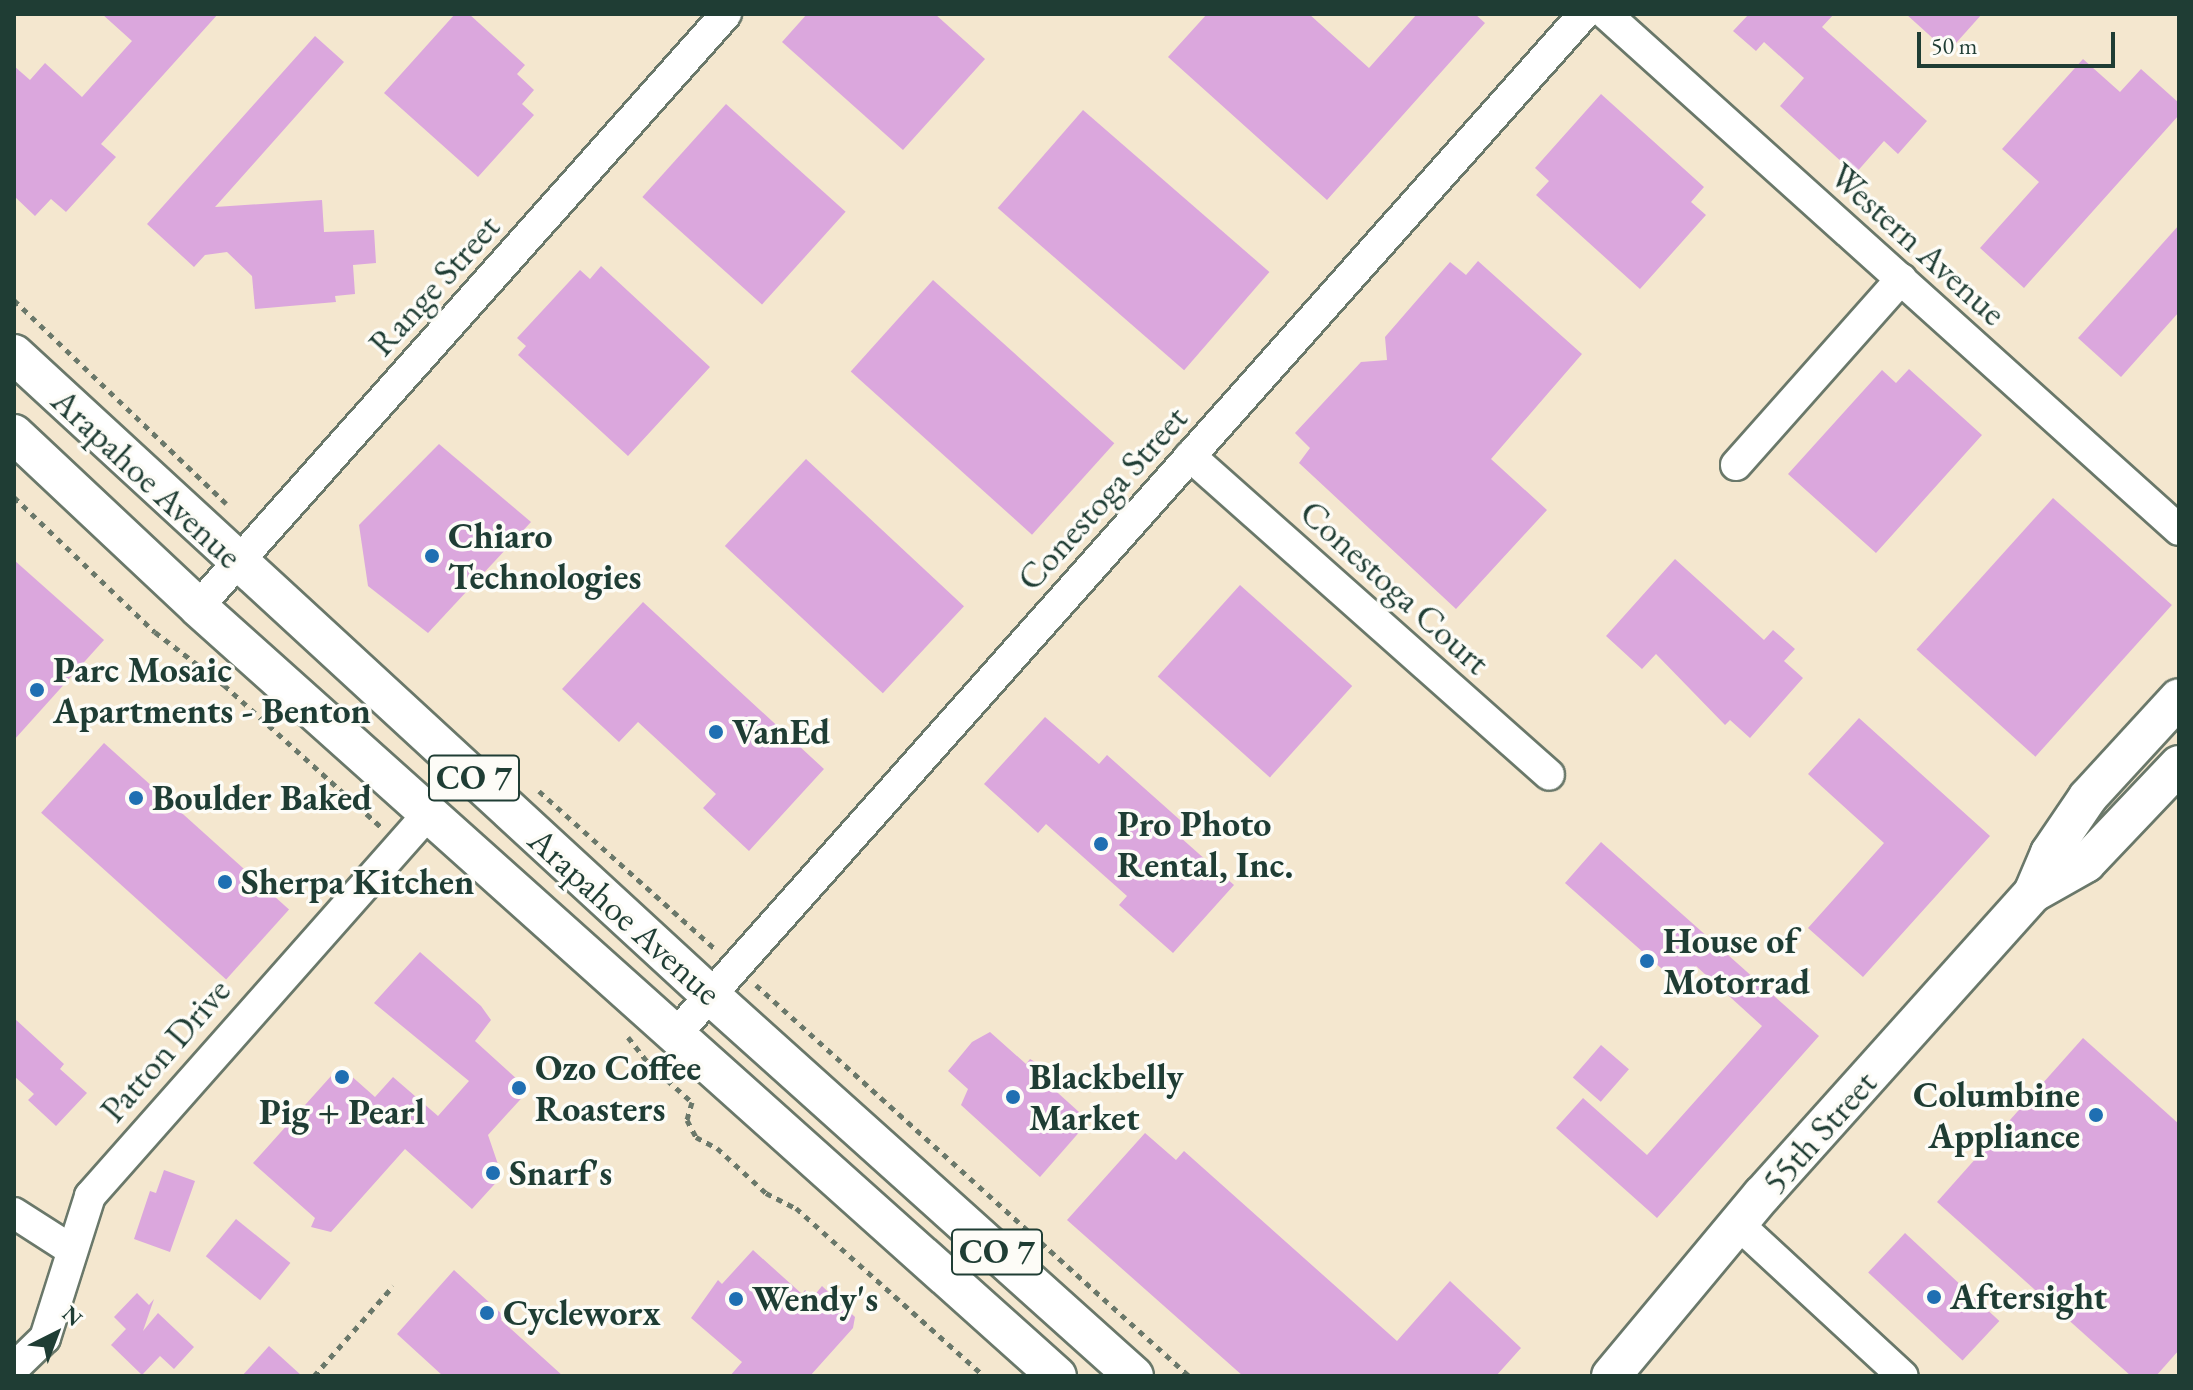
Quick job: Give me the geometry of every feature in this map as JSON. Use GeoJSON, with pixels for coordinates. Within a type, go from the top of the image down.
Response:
{"type":"FeatureCollection","features":[{"type":"Feature","properties":{"kind":"main road","name":"Arapahoe Avenue"},"geometry":{"type":"LineString","coordinates":[[14,354],[248,551],[710,995],[1134,1376]]}},
{"type":"Feature","properties":{"kind":"main road","name":"Arapahoe Avenue"},"geometry":{"type":"LineString","coordinates":[[14,434],[198,607],[1057,1376]]}},
{"type":"Feature","properties":{"kind":"main road","name":"55th Street"},"geometry":{"type":"LineString","coordinates":[[1611,1376],[1738,1224],[2033,893],[2050,853],[2081,806],[2179,698]]}},
{"type":"Feature","properties":{"kind":"main road","name":"55th Street"},"geometry":{"type":"LineString","coordinates":[[2033,893],[2086,863],[2179,765]]}},
{"type":"Feature","properties":{"kind":"street","name":"Range Street"},"geometry":{"type":"LineString","coordinates":[[198,607],[726,14]]}},
{"type":"Feature","properties":{"kind":"street","name":"Conestoga Street"},"geometry":{"type":"LineString","coordinates":[[677,1033],[1584,14]]}},
{"type":"Feature","properties":{"kind":"street","name":"Western Avenue"},"geometry":{"type":"LineString","coordinates":[[1606,14],[2179,530]]}},
{"type":"Feature","properties":{"kind":"street"},"geometry":{"type":"LineString","coordinates":[[1736,465],[1901,279]]}},
{"type":"Feature","properties":{"kind":"street","name":"Conestoga Court"},"geometry":{"type":"LineString","coordinates":[[1190,456],[1549,775]]}},
{"type":"Feature","properties":{"kind":"street","name":"Patton Drive"},"geometry":{"type":"LineString","coordinates":[[14,1368],[45,1338],[70,1249],[90,1196],[127,1150],[428,814]]}},
{"type":"Feature","properties":{"kind":"street"},"geometry":{"type":"LineString","coordinates":[[14,1213],[70,1249]]}},
{"type":"Feature","properties":{"kind":"street"},"geometry":{"type":"LineString","coordinates":[[1738,1224],[1903,1376]]}},
{"type":"Feature","properties":{"kind":"path"},"geometry":{"type":"LineString","coordinates":[[14,300],[215,490],[248,551]]}},
{"type":"Feature","properties":{"kind":"path"},"geometry":{"type":"LineString","coordinates":[[14,497],[155,632],[224,685],[401,844]]}},
{"type":"Feature","properties":{"kind":"path"},"geometry":{"type":"LineString","coordinates":[[534,786],[692,931],[737,965],[1189,1376]]}},
{"type":"Feature","properties":{"kind":"path"},"geometry":{"type":"LineString","coordinates":[[623,1030],[649,1064],[692,1102],[687,1120],[696,1137],[717,1148],[766,1193],[796,1208],[984,1376]]}},
{"type":"Feature","properties":{"kind":"path"},"geometry":{"type":"LineString","coordinates":[[314,1376],[393,1286]]}},
{"type":"Feature","properties":{"kind":"building"},"geometry":{"type":"Polygon","coordinates":[[[102,14],[218,14],[101,144],[116,157],[66,212],[51,199],[35,216],[14,196],[14,66],[30,80],[45,63],[82,97],[132,41],[102,14]]]}},
{"type":"Feature","properties":{"kind":"building"},"geometry":{"type":"Polygon","coordinates":[[[455,14],[469,14],[525,65],[517,74],[534,90],[522,104],[534,115],[478,177],[384,93],[455,14]]]}},
{"type":"Feature","properties":{"kind":"building"},"geometry":{"type":"Polygon","coordinates":[[[807,14],[935,14],[985,59],[903,150],[782,42],[807,14]]]}},
{"type":"Feature","properties":{"kind":"building"},"geometry":{"type":"Polygon","coordinates":[[[1207,14],[1309,14],[1369,68],[1417,14],[1475,14],[1485,23],[1327,200],[1168,57],[1207,14]]]}},
{"type":"Feature","properties":{"kind":"building"},"geometry":{"type":"Polygon","coordinates":[[[1749,14],[1834,14],[1822,27],[1927,121],[1898,154],[1884,141],[1855,174],[1780,106],[1804,78],[1764,42],[1756,51],[1733,31],[1749,14]]]}},
{"type":"Feature","properties":{"kind":"building"},"geometry":{"type":"Polygon","coordinates":[[[1906,14],[1982,14],[1948,52],[1906,14]]]}},
{"type":"Feature","properties":{"kind":"building"},"geometry":{"type":"Polygon","coordinates":[[[315,36],[344,62],[215,207],[322,200],[324,232],[374,230],[376,263],[353,265],[355,294],[335,296],[336,302],[255,309],[252,276],[227,252],[205,255],[194,267],[147,224],[315,36]]]}},
{"type":"Feature","properties":{"kind":"building"},"geometry":{"type":"Polygon","coordinates":[[[2083,59],[2120,92],[2141,69],[2179,103],[2179,115],[2024,288],[1980,248],[2039,182],[2002,149],[2083,59]]]}},
{"type":"Feature","properties":{"kind":"building"},"geometry":{"type":"Polygon","coordinates":[[[1601,94],[1704,187],[1691,202],[1706,215],[1640,289],[1536,195],[1549,181],[1535,168],[1601,94]]]}},
{"type":"Feature","properties":{"kind":"building"},"geometry":{"type":"Polygon","coordinates":[[[726,104],[846,212],[762,305],[642,197],[726,104]]]}},
{"type":"Feature","properties":{"kind":"building"},"geometry":{"type":"Polygon","coordinates":[[[1083,110],[1269,272],[1184,370],[998,208],[1083,110]]]}},
{"type":"Feature","properties":{"kind":"building"},"geometry":{"type":"Polygon","coordinates":[[[2179,225],[2179,312],[2121,377],[2078,338],[2179,225]]]}},
{"type":"Feature","properties":{"kind":"building"},"geometry":{"type":"Polygon","coordinates":[[[1478,261],[1582,354],[1491,459],[1547,510],[1456,609],[1299,463],[1310,448],[1295,433],[1361,362],[1387,360],[1385,337],[1450,262],[1466,275],[1478,261]]]}},
{"type":"Feature","properties":{"kind":"building"},"geometry":{"type":"Polygon","coordinates":[[[601,266],[710,367],[628,456],[518,355],[526,346],[517,338],[580,270],[590,279],[601,266]]]}},
{"type":"Feature","properties":{"kind":"building"},"geometry":{"type":"Polygon","coordinates":[[[933,280],[1114,443],[1032,535],[851,371],[933,280]]]}},
{"type":"Feature","properties":{"kind":"building"},"geometry":{"type":"Polygon","coordinates":[[[1909,369],[1982,435],[1876,553],[1788,474],[1882,370],[1896,383],[1909,369]]]}},
{"type":"Feature","properties":{"kind":"building","name":"Chiaro Technologies"},"geometry":{"type":"Polygon","coordinates":[[[439,444],[531,522],[428,633],[368,586],[359,525],[439,444]]]}},
{"type":"Feature","properties":{"kind":"building"},"geometry":{"type":"Polygon","coordinates":[[[806,459],[964,606],[883,693],[725,546],[806,459]]]}},
{"type":"Feature","properties":{"kind":"building"},"geometry":{"type":"Polygon","coordinates":[[[2053,498],[2172,605],[2035,757],[1916,650],[2053,498]]]}},
{"type":"Feature","properties":{"kind":"building"},"geometry":{"type":"Polygon","coordinates":[[[1675,559],[1764,640],[1773,630],[1795,649],[1784,661],[1803,678],[1750,738],[1730,720],[1725,725],[1656,654],[1642,669],[1606,636],[1675,559]]]}},
{"type":"Feature","properties":{"kind":"building","name":"Parc Mosaic Apartments - Benton"},"geometry":{"type":"Polygon","coordinates":[[[14,560],[104,640],[14,740],[14,560]]]}},
{"type":"Feature","properties":{"kind":"building"},"geometry":{"type":"Polygon","coordinates":[[[1240,585],[1352,686],[1270,777],[1158,676],[1240,585]]]}},
{"type":"Feature","properties":{"kind":"building","name":"VanEd"},"geometry":{"type":"Polygon","coordinates":[[[643,602],[824,769],[749,851],[703,808],[716,794],[638,722],[619,742],[562,689],[643,602]]]}},
{"type":"Feature","properties":{"kind":"building"},"geometry":{"type":"Polygon","coordinates":[[[1045,717],[1099,764],[1107,755],[1189,828],[1180,837],[1234,885],[1173,953],[1119,905],[1127,896],[1046,824],[1038,833],[984,784],[1045,717]]]}},
{"type":"Feature","properties":{"kind":"building"},"geometry":{"type":"Polygon","coordinates":[[[1859,718],[1990,836],[1863,977],[1808,928],[1884,843],[1808,774],[1859,718]]]}},
{"type":"Feature","properties":{"kind":"building"},"geometry":{"type":"Polygon","coordinates":[[[104,743],[289,910],[226,979],[41,813],[104,743]]]}},
{"type":"Feature","properties":{"kind":"building"},"geometry":{"type":"Polygon","coordinates":[[[1601,842],[1819,1036],[1657,1218],[1556,1128],[1583,1098],[1647,1155],[1762,1026],[1696,966],[1679,984],[1565,883],[1601,842]]]}},
{"type":"Feature","properties":{"kind":"building"},"geometry":{"type":"Polygon","coordinates":[[[420,952],[481,1006],[491,1020],[475,1041],[529,1090],[488,1135],[502,1176],[472,1209],[405,1149],[331,1232],[311,1227],[315,1218],[253,1163],[340,1066],[375,1097],[393,1077],[438,1116],[469,1081],[374,1003],[420,952]]]}},
{"type":"Feature","properties":{"kind":"building"},"geometry":{"type":"Polygon","coordinates":[[[14,1018],[64,1064],[60,1069],[87,1093],[56,1126],[28,1100],[34,1094],[14,1076],[14,1018]]]}},
{"type":"Feature","properties":{"kind":"building","name":"Blackbelly Market"},"geometry":{"type":"Polygon","coordinates":[[[990,1032],[1026,1064],[1030,1059],[1056,1074],[1048,1084],[1089,1121],[1040,1177],[961,1105],[968,1089],[948,1071],[972,1042],[990,1032]]]}},
{"type":"Feature","properties":{"kind":"building"},"geometry":{"type":"Polygon","coordinates":[[[2083,1038],[2179,1124],[2179,1350],[2156,1376],[2131,1376],[1937,1202],[2083,1038]]]}},
{"type":"Feature","properties":{"kind":"building"},"geometry":{"type":"Polygon","coordinates":[[[1601,1045],[1629,1069],[1601,1102],[1573,1077],[1601,1045]]]}},
{"type":"Feature","properties":{"kind":"building"},"geometry":{"type":"Polygon","coordinates":[[[1145,1133],[1176,1160],[1184,1151],[1397,1341],[1450,1281],[1521,1348],[1496,1376],[1243,1376],[1067,1220],[1145,1133]]]}},
{"type":"Feature","properties":{"kind":"building"},"geometry":{"type":"Polygon","coordinates":[[[164,1170],[195,1181],[170,1252],[134,1239],[150,1191],[156,1193],[164,1170]]]}},
{"type":"Feature","properties":{"kind":"building"},"geometry":{"type":"Polygon","coordinates":[[[236,1219],[290,1263],[260,1300],[206,1256],[236,1219]]]}},
{"type":"Feature","properties":{"kind":"building","name":"Aftersight"},"geometry":{"type":"Polygon","coordinates":[[[1905,1233],[1999,1321],[1963,1360],[1868,1272],[1905,1233]]]}},
{"type":"Feature","properties":{"kind":"building"},"geometry":{"type":"Polygon","coordinates":[[[753,1250],[802,1294],[805,1290],[813,1297],[822,1286],[855,1317],[853,1328],[810,1376],[730,1376],[742,1362],[691,1318],[718,1280],[722,1284],[753,1250]]]}},
{"type":"Feature","properties":{"kind":"building"},"geometry":{"type":"Polygon","coordinates":[[[454,1270],[504,1316],[501,1320],[563,1376],[443,1376],[397,1334],[454,1270]]]}},
{"type":"Feature","properties":{"kind":"building"},"geometry":{"type":"Polygon","coordinates":[[[137,1293],[149,1305],[154,1299],[143,1331],[158,1313],[194,1347],[174,1369],[160,1356],[142,1375],[111,1345],[126,1329],[114,1317],[137,1293]]]}},
{"type":"Feature","properties":{"kind":"building"},"geometry":{"type":"Polygon","coordinates":[[[269,1346],[302,1376],[242,1376],[269,1346]]]}},
{"type":"Feature","properties":{"kind":"place","name":"Chiaro Technologies"},"geometry":{"type":"Point","coordinates":[432,556]}},
{"type":"Feature","properties":{"kind":"place","name":"Parc Mosaic Apartments - Benton"},"geometry":{"type":"Point","coordinates":[37,690]}},
{"type":"Feature","properties":{"kind":"place","name":"VanEd"},"geometry":{"type":"Point","coordinates":[716,732]}},
{"type":"Feature","properties":{"kind":"place","name":"Boulder Baked"},"geometry":{"type":"Point","coordinates":[136,798]}},
{"type":"Feature","properties":{"kind":"place","name":"Pro Photo Rental, Inc."},"geometry":{"type":"Point","coordinates":[1101,844]}},
{"type":"Feature","properties":{"kind":"place","name":"Sherpa Kitchen"},"geometry":{"type":"Point","coordinates":[225,882]}},
{"type":"Feature","properties":{"kind":"place","name":"House of Motorrad"},"geometry":{"type":"Point","coordinates":[1647,961]}},
{"type":"Feature","properties":{"kind":"place","name":"Pig + Pearl"},"geometry":{"type":"Point","coordinates":[342,1077]}},
{"type":"Feature","properties":{"kind":"place","name":"Ozo Coffee Roasters"},"geometry":{"type":"Point","coordinates":[519,1088]}},
{"type":"Feature","properties":{"kind":"place","name":"Blackbelly Market"},"geometry":{"type":"Point","coordinates":[1013,1097]}},
{"type":"Feature","properties":{"kind":"place","name":"Columbine Appliance"},"geometry":{"type":"Point","coordinates":[2096,1115]}},
{"type":"Feature","properties":{"kind":"place","name":"Snarf's"},"geometry":{"type":"Point","coordinates":[493,1173]}},
{"type":"Feature","properties":{"kind":"place","name":"Aftersight"},"geometry":{"type":"Point","coordinates":[1934,1297]}},
{"type":"Feature","properties":{"kind":"place","name":"Wendy's"},"geometry":{"type":"Point","coordinates":[736,1299]}},
{"type":"Feature","properties":{"kind":"place","name":"Cycleworx"},"geometry":{"type":"Point","coordinates":[487,1313]}}]}
